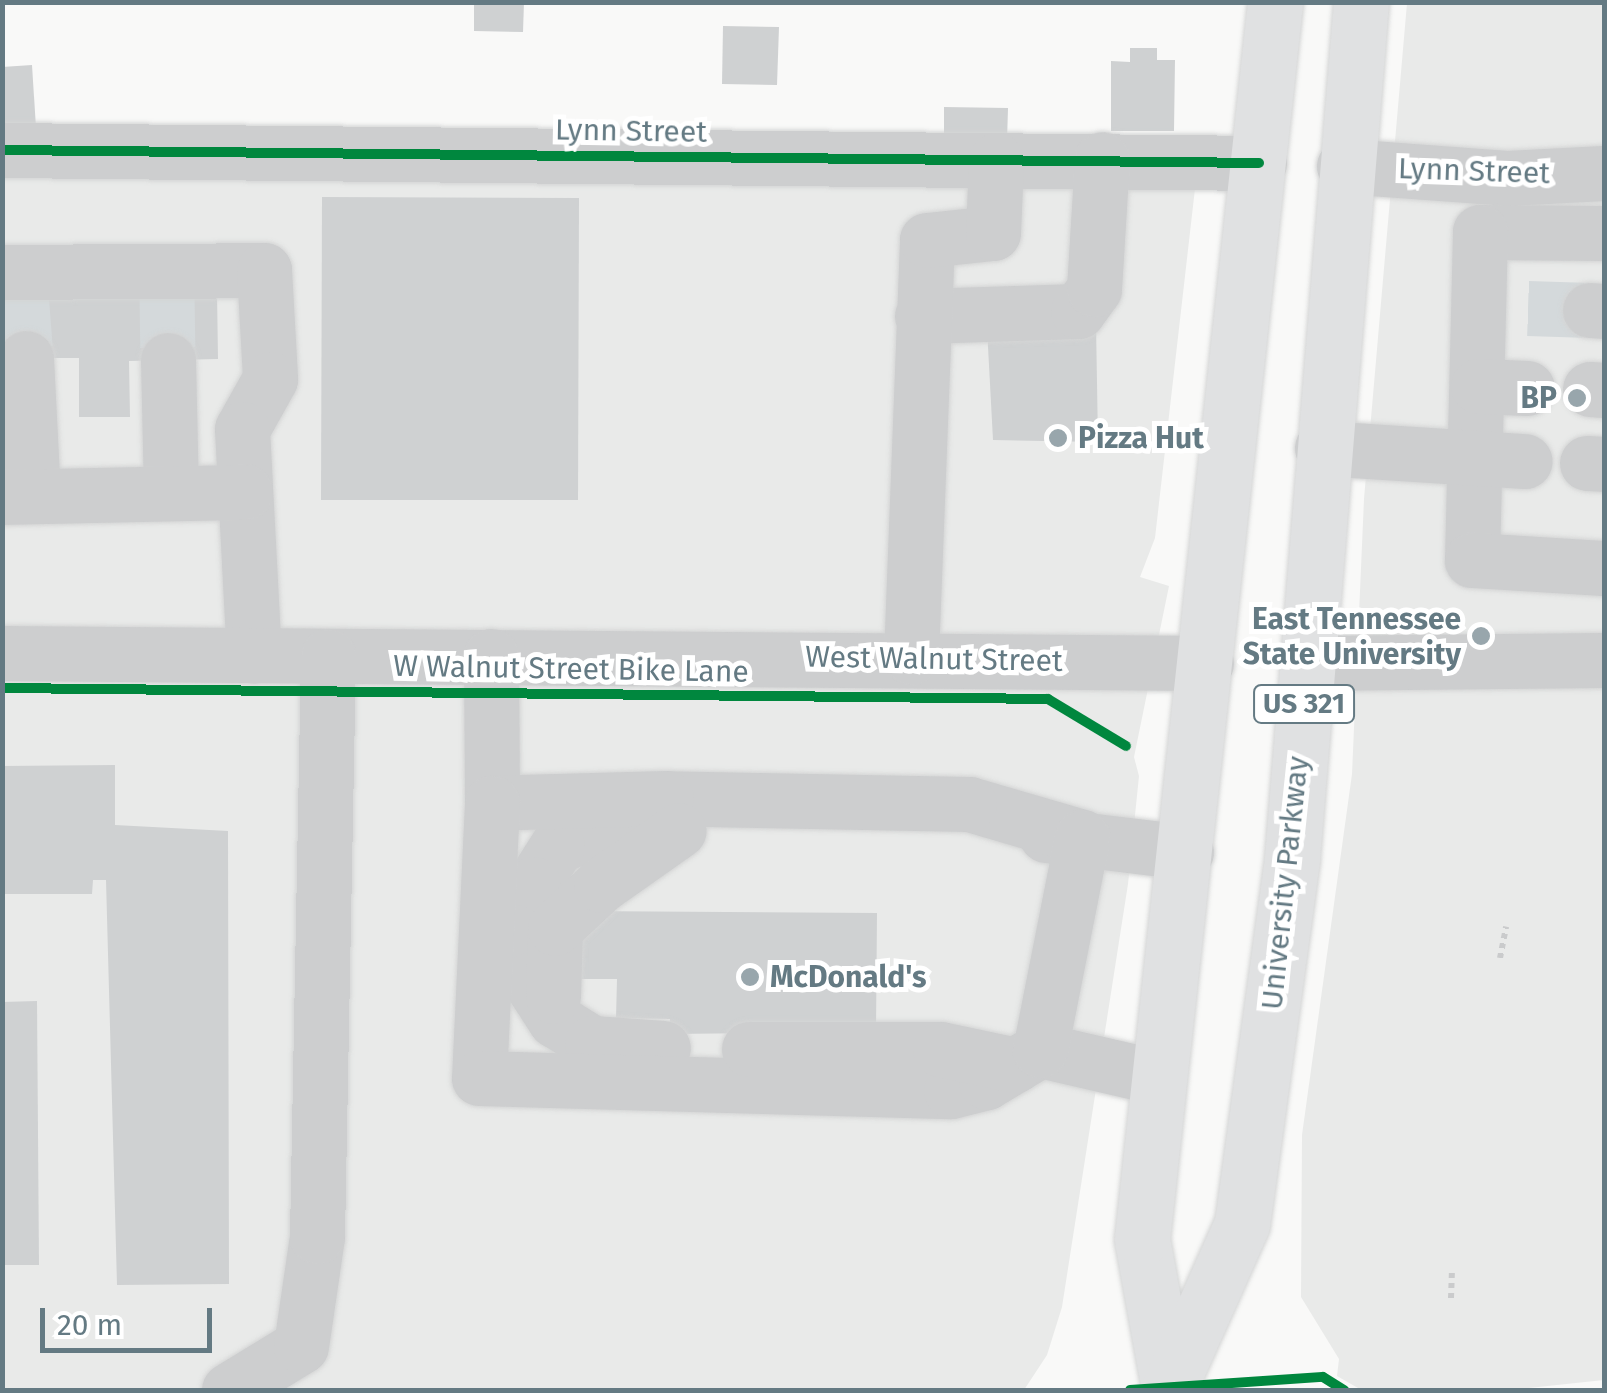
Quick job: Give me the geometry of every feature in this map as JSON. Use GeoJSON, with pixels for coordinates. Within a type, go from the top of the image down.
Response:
{"type":"FeatureCollection","features":[{"type":"Feature","properties":{"kind":"highway","name":"University Parkway"},"geometry":{"type":"LineString","coordinates":[[1168,1389],[1142,1238],[1260,163],[1274,2]]}},
{"type":"Feature","properties":{"kind":"highway","name":"University Parkway"},"geometry":{"type":"LineString","coordinates":[[1168,1389],[1242,1224],[1292,858],[1344,166],[1361,2]]}},
{"type":"Feature","properties":{"kind":"street","name":"Lynn Street"},"geometry":{"type":"LineString","coordinates":[[2,150],[1260,163]]}},
{"type":"Feature","properties":{"kind":"street"},"geometry":{"type":"LineString","coordinates":[[922,316],[1078,311],[1094,289],[1102,159]]}},
{"type":"Feature","properties":{"kind":"street"},"geometry":{"type":"LineString","coordinates":[[911,657],[927,240],[993,233],[996,160]]}},
{"type":"Feature","properties":{"kind":"street","name":"Lynn Street"},"geometry":{"type":"LineString","coordinates":[[1344,166],[1507,178],[1604,172]]}},
{"type":"Feature","properties":{"kind":"street"},"geometry":{"type":"LineString","coordinates":[[1604,232],[1480,232],[1504,308],[1503,387],[1500,460],[1472,560],[1604,568]]}},
{"type":"Feature","properties":{"kind":"street"},"geometry":{"type":"LineString","coordinates":[[15,279],[166,281],[264,270],[270,378],[242,429],[254,656]]}},
{"type":"Feature","properties":{"kind":"street"},"geometry":{"type":"LineString","coordinates":[[26,358],[18,496],[171,490],[246,492]]}},
{"type":"Feature","properties":{"kind":"street"},"geometry":{"type":"LineString","coordinates":[[168,360],[171,490]]}},
{"type":"Feature","properties":{"kind":"street"},"geometry":{"type":"LineString","coordinates":[[1322,448],[1500,460]]}},
{"type":"Feature","properties":{"kind":"street","name":"West Walnut Street"},"geometry":{"type":"LineString","coordinates":[[2,653],[911,657],[1206,663]]}},
{"type":"Feature","properties":{"kind":"street"},"geometry":{"type":"LineString","coordinates":[[228,1390],[301,1346],[317,1236],[328,656]]}},
{"type":"Feature","properties":{"kind":"street"},"geometry":{"type":"LineString","coordinates":[[491,656],[492,802],[480,1078],[951,1091],[1027,1058]]}},
{"type":"Feature","properties":{"kind":"street"},"geometry":{"type":"LineString","coordinates":[[1306,663],[1604,660]]}},
{"type":"Feature","properties":{"kind":"street"},"geometry":{"type":"LineString","coordinates":[[492,802],[666,798],[969,804],[1082,838]]}},
{"type":"Feature","properties":{"kind":"street"},"geometry":{"type":"LineString","coordinates":[[1157,1077],[940,1049],[620,1048],[592,1043],[555,1020],[555,928],[602,885],[679,830],[946,830],[1082,838],[1186,852]]}},
{"type":"Feature","properties":{"kind":"street"},"geometry":{"type":"LineString","coordinates":[[1027,1058],[1082,838]]}},
{"type":"Feature","properties":{"kind":"path"},"geometry":{"type":"LineString","coordinates":[[1500,958],[1506,927]]}},
{"type":"Feature","properties":{"kind":"path"},"geometry":{"type":"LineString","coordinates":[[1451,1298],[1452,1271]]}},
{"type":"Feature","properties":{"kind":"shaded area","name":"East Tennessee State University"},"geometry":{"type":"Polygon","coordinates":[[[1407,3],[1604,3],[1604,1380],[1511,1390],[1358,1388],[1337,1376],[1339,1359],[1301,1297],[1302,1135],[1352,774],[1364,499],[1407,3]]]}},
{"type":"Feature","properties":{"kind":"shaded area"},"geometry":{"type":"Polygon","coordinates":[[[3,175],[1196,180],[1155,538],[1140,577],[1169,586],[1134,757],[1139,776],[1128,884],[1062,1307],[1047,1355],[1024,1390],[3,1390],[3,175]]]}},
{"type":"Feature","properties":{"kind":"building"},"geometry":{"type":"Polygon","coordinates":[[[474,2],[524,2],[523,32],[474,31],[474,2]]]}},
{"type":"Feature","properties":{"kind":"building"},"geometry":{"type":"Polygon","coordinates":[[[723,26],[779,27],[777,85],[722,84],[723,26]]]}},
{"type":"Feature","properties":{"kind":"building"},"geometry":{"type":"Polygon","coordinates":[[[1130,48],[1157,48],[1157,60],[1175,60],[1174,131],[1111,131],[1111,61],[1130,62],[1130,48]]]}},
{"type":"Feature","properties":{"kind":"building"},"geometry":{"type":"Polygon","coordinates":[[[32,65],[36,128],[2,131],[2,67],[32,65]]]}},
{"type":"Feature","properties":{"kind":"building"},"geometry":{"type":"Polygon","coordinates":[[[944,107],[1008,108],[1007,141],[944,140],[944,107]]]}},
{"type":"Feature","properties":{"kind":"building"},"geometry":{"type":"Polygon","coordinates":[[[322,197],[579,198],[578,500],[321,500],[322,197]]]}},
{"type":"Feature","properties":{"kind":"building"},"geometry":{"type":"Polygon","coordinates":[[[217,291],[218,359],[129,361],[130,417],[79,417],[79,358],[2,358],[2,293],[217,291]]]}},
{"type":"Feature","properties":{"kind":"building"},"geometry":{"type":"Polygon","coordinates":[[[1096,324],[1098,442],[993,440],[987,328],[1096,324]]]}},
{"type":"Feature","properties":{"kind":"building"},"geometry":{"type":"Polygon","coordinates":[[[115,765],[115,825],[228,831],[229,1284],[117,1285],[106,880],[93,880],[92,894],[2,894],[2,766],[115,765]]]}},
{"type":"Feature","properties":{"kind":"building"},"geometry":{"type":"Polygon","coordinates":[[[578,911],[877,913],[876,1032],[669,1034],[670,1019],[616,1018],[617,979],[578,979],[578,911]]]}},
{"type":"Feature","properties":{"kind":"building"},"geometry":{"type":"Polygon","coordinates":[[[37,1001],[39,1265],[2,1265],[2,1002],[37,1001]]]}},
{"type":"Feature","properties":{"kind":"tunnel"},"geometry":{"type":"LineString","coordinates":[[167,292],[168,360]]}},
{"type":"Feature","properties":{"kind":"tunnel"},"geometry":{"type":"LineString","coordinates":[[21,293],[26,358]]}},
{"type":"Feature","properties":{"kind":"tunnel"},"geometry":{"type":"LineString","coordinates":[[1528,308],[1590,310]]}},
{"type":"Feature","properties":{"kind":"cycle path"},"geometry":{"type":"LineString","coordinates":[[2,150],[1259,163]]}},
{"type":"Feature","properties":{"kind":"cycle path","name":"W Walnut Street Bike Lane"},"geometry":{"type":"LineString","coordinates":[[2,688],[1048,699],[1126,746]]}},
{"type":"Feature","properties":{"kind":"cycle path"},"geometry":{"type":"LineString","coordinates":[[1130,1390],[1323,1377],[1344,1390]]}},
{"type":"Feature","properties":{"kind":"place","name":"BP"},"geometry":{"type":"Point","coordinates":[1577,398]}},
{"type":"Feature","properties":{"kind":"place","name":"Pizza Hut"},"geometry":{"type":"Point","coordinates":[1058,438]}},
{"type":"Feature","properties":{"kind":"place","name":"East Tennessee State University"},"geometry":{"type":"Point","coordinates":[1481,636]}},
{"type":"Feature","properties":{"kind":"place","name":"McDonald's"},"geometry":{"type":"Point","coordinates":[750,977]}}]}
